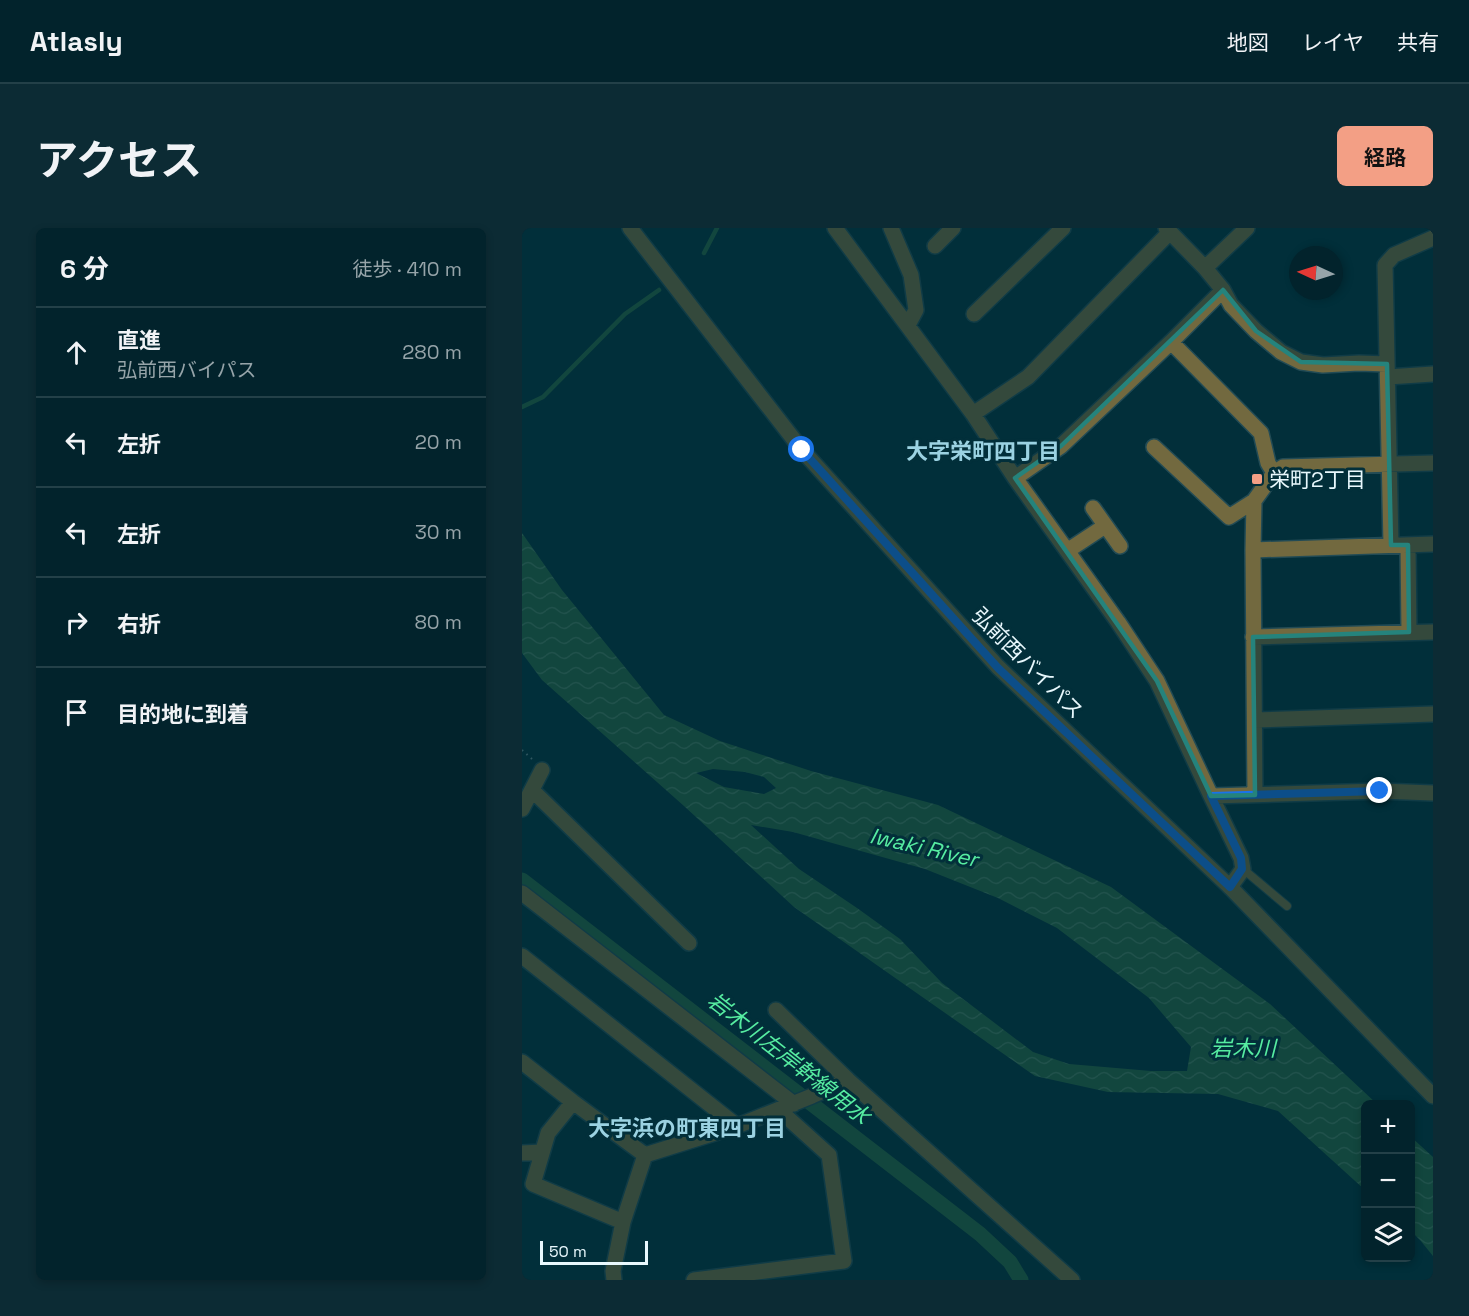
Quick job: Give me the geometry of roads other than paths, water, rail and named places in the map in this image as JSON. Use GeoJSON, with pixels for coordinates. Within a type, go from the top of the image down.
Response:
{"type":"FeatureCollection","features":[{"type":"Feature","properties":{"kind":"street","name":"弘前西バイパス"},"geometry":{"type":"LineString","coordinates":[[630,228],[802,450],[998,668],[1230,887],[1433,1096]]}},
{"type":"Feature","properties":{"kind":"street"},"geometry":{"type":"LineString","coordinates":[[835,228],[973,414],[1157,681],[1241,858],[1242,869],[1230,887]]}},
{"type":"Feature","properties":{"kind":"street"},"geometry":{"type":"LineString","coordinates":[[891,228],[911,275],[916,310],[908,325]]}},
{"type":"Feature","properties":{"kind":"street"},"geometry":{"type":"LineString","coordinates":[[935,246],[953,228]]}},
{"type":"Feature","properties":{"kind":"street"},"geometry":{"type":"LineString","coordinates":[[974,314],[1063,228]]}},
{"type":"Feature","properties":{"kind":"street"},"geometry":{"type":"LineString","coordinates":[[1205,268],[1247,228]]}},
{"type":"Feature","properties":{"kind":"street"},"geometry":{"type":"LineString","coordinates":[[973,414],[1028,377],[1168,230],[1205,268],[1223,290],[1231,305],[1256,331],[1281,352],[1301,362],[1323,365],[1359,363],[1387,370],[1433,374]]}},
{"type":"Feature","properties":{"kind":"street"},"geometry":{"type":"LineString","coordinates":[[1391,545],[1385,265],[1394,255],[1433,238]]}},
{"type":"Feature","properties":{"kind":"street"},"geometry":{"type":"LineString","coordinates":[[1015,478],[1061,446],[1172,342],[1223,290]]}},
{"type":"Feature","properties":{"kind":"street"},"geometry":{"type":"LineString","coordinates":[[1172,342],[1261,434],[1268,463],[1274,473]]}},
{"type":"Feature","properties":{"kind":"street"},"geometry":{"type":"LineString","coordinates":[[1154,447],[1229,517],[1254,501],[1274,473],[1283,467],[1433,463]]}},
{"type":"Feature","properties":{"kind":"street"},"geometry":{"type":"LineString","coordinates":[[1254,501],[1255,795]]}},
{"type":"Feature","properties":{"kind":"street"},"geometry":{"type":"LineString","coordinates":[[1093,508],[1120,546]]}},
{"type":"Feature","properties":{"kind":"street"},"geometry":{"type":"LineString","coordinates":[[1067,551],[1106,526]]}},
{"type":"Feature","properties":{"kind":"street"},"geometry":{"type":"LineString","coordinates":[[1253,550],[1433,544]]}},
{"type":"Feature","properties":{"kind":"street"},"geometry":{"type":"LineString","coordinates":[[1408,545],[1409,632]]}},
{"type":"Feature","properties":{"kind":"street"},"geometry":{"type":"LineString","coordinates":[[1253,638],[1433,632]]}},
{"type":"Feature","properties":{"kind":"street"},"geometry":{"type":"LineString","coordinates":[[1255,720],[1433,714]]}},
{"type":"Feature","properties":{"kind":"street"},"geometry":{"type":"LineString","coordinates":[[522,809],[542,770]]}},
{"type":"Feature","properties":{"kind":"street"},"geometry":{"type":"LineString","coordinates":[[532,790],[689,943]]}},
{"type":"Feature","properties":{"kind":"street"},"geometry":{"type":"LineString","coordinates":[[1211,796],[1380,791],[1433,792]]}},
{"type":"Feature","properties":{"kind":"street"},"geometry":{"type":"LineString","coordinates":[[522,893],[802,1100]]}},
{"type":"Feature","properties":{"kind":"street"},"geometry":{"type":"LineString","coordinates":[[525,964],[737,1126]]}},
{"type":"Feature","properties":{"kind":"street"},"geometry":{"type":"LineString","coordinates":[[776,1010],[848,1080],[1072,1280]]}},
{"type":"Feature","properties":{"kind":"street"},"geometry":{"type":"LineString","coordinates":[[522,1062],[645,1155]]}},
{"type":"Feature","properties":{"kind":"street"},"geometry":{"type":"LineString","coordinates":[[645,1155],[737,1126],[848,1080]]}},
{"type":"Feature","properties":{"kind":"street"},"geometry":{"type":"LineString","coordinates":[[573,1102],[548,1133],[533,1184],[623,1222]]}},
{"type":"Feature","properties":{"kind":"street"},"geometry":{"type":"LineString","coordinates":[[694,1280],[844,1261],[829,1155],[779,1110]]}},
{"type":"Feature","properties":{"kind":"street"},"geometry":{"type":"LineString","coordinates":[[522,1153],[542,1152]]}},
{"type":"Feature","properties":{"kind":"street"},"geometry":{"type":"LineString","coordinates":[[614,1280],[613,1271],[623,1222],[645,1155]]}},
{"type":"Feature","properties":{"kind":"lane"},"geometry":{"type":"LineString","coordinates":[[1242,869],[1287,906]]}},
{"type":"Feature","properties":{"kind":"water","name":"岩木川"},"geometry":{"type":"Polygon","coordinates":[[[522,533],[562,590],[664,715],[720,741],[811,771],[938,805],[1111,887],[1270,1004],[1373,1100],[1361,1100],[1361,1186],[1278,1111],[1218,1094],[1108,1092],[1035,1076],[794,907],[542,680],[522,653],[522,533]],[[713,769],[696,773],[724,787],[764,794],[776,788],[764,777],[745,772],[713,769]],[[751,825],[799,869],[900,939],[942,983],[1033,1052],[1069,1064],[1151,1071],[1187,1071],[1191,1047],[1149,998],[1057,928],[998,898],[925,869],[793,832],[751,825]]]}},
{"type":"Feature","properties":{"kind":"water"},"geometry":{"type":"Polygon","coordinates":[[[1415,1141],[1433,1157],[1433,1256],[1415,1235],[1415,1141]]]}},
{"type":"Feature","properties":{"kind":"waterway"},"geometry":{"type":"LineString","coordinates":[[704,253],[717,228]]}},
{"type":"Feature","properties":{"kind":"waterway"},"geometry":{"type":"LineString","coordinates":[[522,407],[543,397],[625,314],[659,290]]}},
{"type":"Feature","properties":{"kind":"waterway","name":"岩木川左岸幹線用水"},"geometry":{"type":"LineString","coordinates":[[522,880],[980,1234],[1010,1262],[1021,1280]]}},
{"type":"Feature","properties":{"kind":"place","name":"栄町2丁目"},"geometry":{"type":"Point","coordinates":[1257,479]}},
{"type":"Feature","properties":{"kind":"district","name":"大字栄町四丁目"},"geometry":{"type":"Point","coordinates":[983,451]}},
{"type":"Feature","properties":{"kind":"district","name":"大字浜の町東四丁目"},"geometry":{"type":"Point","coordinates":[687,1128]}},
{"type":"Feature","properties":{"kind":"water label","name":"Iwaki River"},"geometry":{"type":"Point","coordinates":[924,847]}}]}
